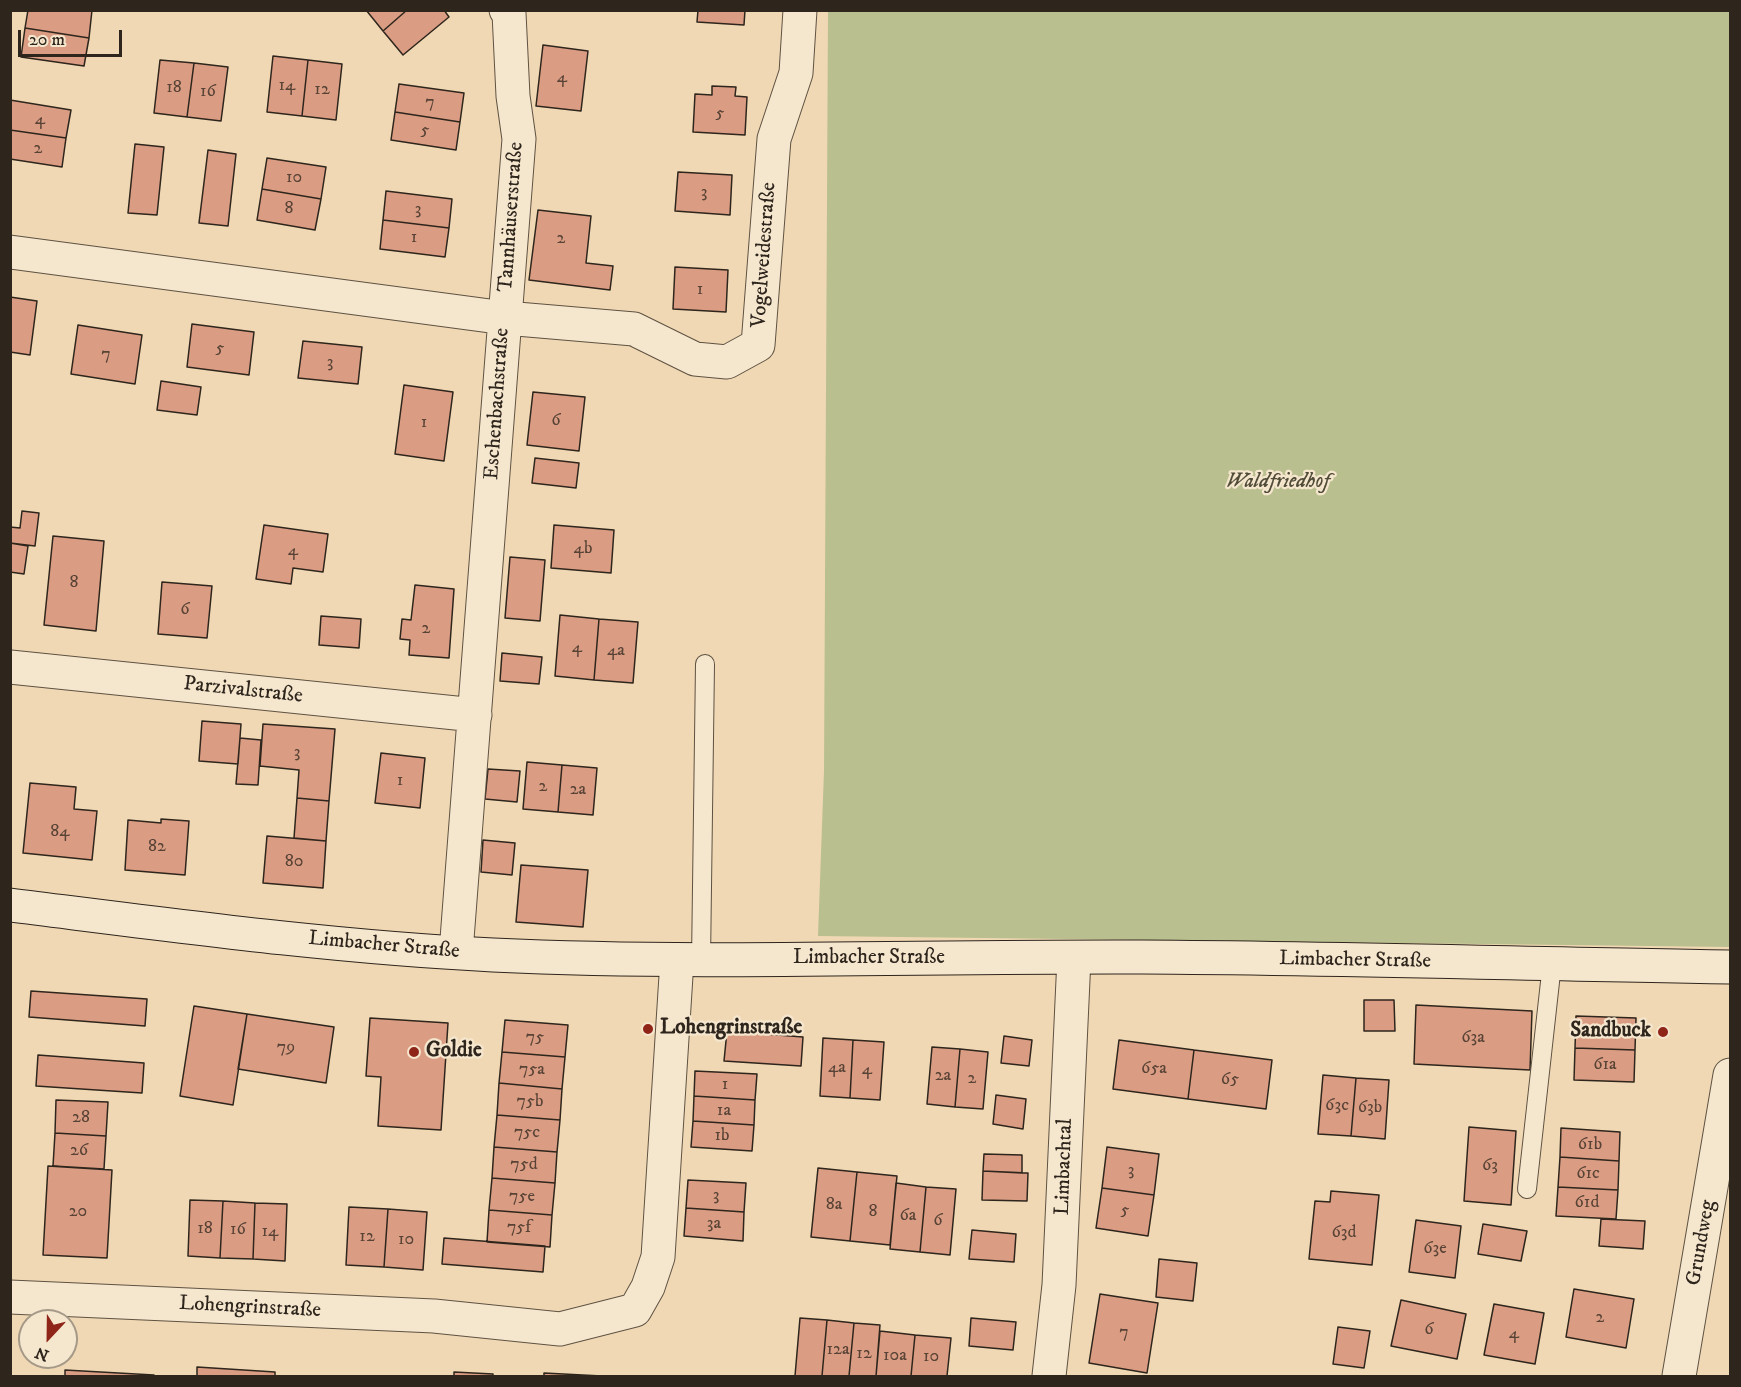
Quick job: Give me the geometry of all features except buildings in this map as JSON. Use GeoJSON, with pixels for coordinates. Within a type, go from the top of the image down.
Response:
{"type":"FeatureCollection","features":[{"type":"Feature","properties":{"kind":"street","name":"Tannhäuserstraße"},"geometry":{"type":"LineString","coordinates":[[505,318],[519,139],[513,96],[507,10]]}},
{"type":"Feature","properties":{"kind":"street","name":"Vogelweidestraße"},"geometry":{"type":"LineString","coordinates":[[505,318],[634,329],[695,359],[727,362],[758,345],[774,139],[796,74],[800,10]]}},
{"type":"Feature","properties":{"kind":"street","name":"Eschenbachstraße"},"geometry":{"type":"LineString","coordinates":[[10,252],[505,318],[456,952]]}},
{"type":"Feature","properties":{"kind":"street","name":"Parzivalstraße"},"geometry":{"type":"LineString","coordinates":[[10,667],[475,715]]}},
{"type":"Feature","properties":{"kind":"street","name":"Limbacher Straße"},"geometry":{"type":"LineString","coordinates":[[10,905],[278,937],[456,952],[689,961],[1074,958],[1731,967]]}},
{"type":"Feature","properties":{"kind":"street","name":"Limbachtal"},"geometry":{"type":"LineString","coordinates":[[1049,1377],[1059,1285],[1074,958]]}},
{"type":"Feature","properties":{"kind":"street","name":"Lohengrinstraße"},"geometry":{"type":"LineString","coordinates":[[10,1297],[434,1316],[560,1329],[635,1310],[648,1287],[657,1257],[689,961]]}},
{"type":"Feature","properties":{"kind":"street","name":"Grundweg"},"geometry":{"type":"LineString","coordinates":[[1679,1377],[1731,1075]]}},
{"type":"Feature","properties":{"kind":"lane"},"geometry":{"type":"LineString","coordinates":[[689,961],[705,664]]}},
{"type":"Feature","properties":{"kind":"lane"},"geometry":{"type":"LineString","coordinates":[[1527,1189],[1552,964]]}},
{"type":"Feature","properties":{"kind":"green space","name":"Waldfriedhof"},"geometry":{"type":"Polygon","coordinates":[[[828,11],[1730,11],[1730,947],[818,936],[824,771],[828,11]]]}},
{"type":"Feature","properties":{"kind":"place","name":"Lohengrinstraße"},"geometry":{"type":"Point","coordinates":[648,1029]}},
{"type":"Feature","properties":{"kind":"place","name":"Sandbuck"},"geometry":{"type":"Point","coordinates":[1663,1032]}},
{"type":"Feature","properties":{"kind":"place","name":"Goldie"},"geometry":{"type":"Point","coordinates":[414,1052]}}]}
